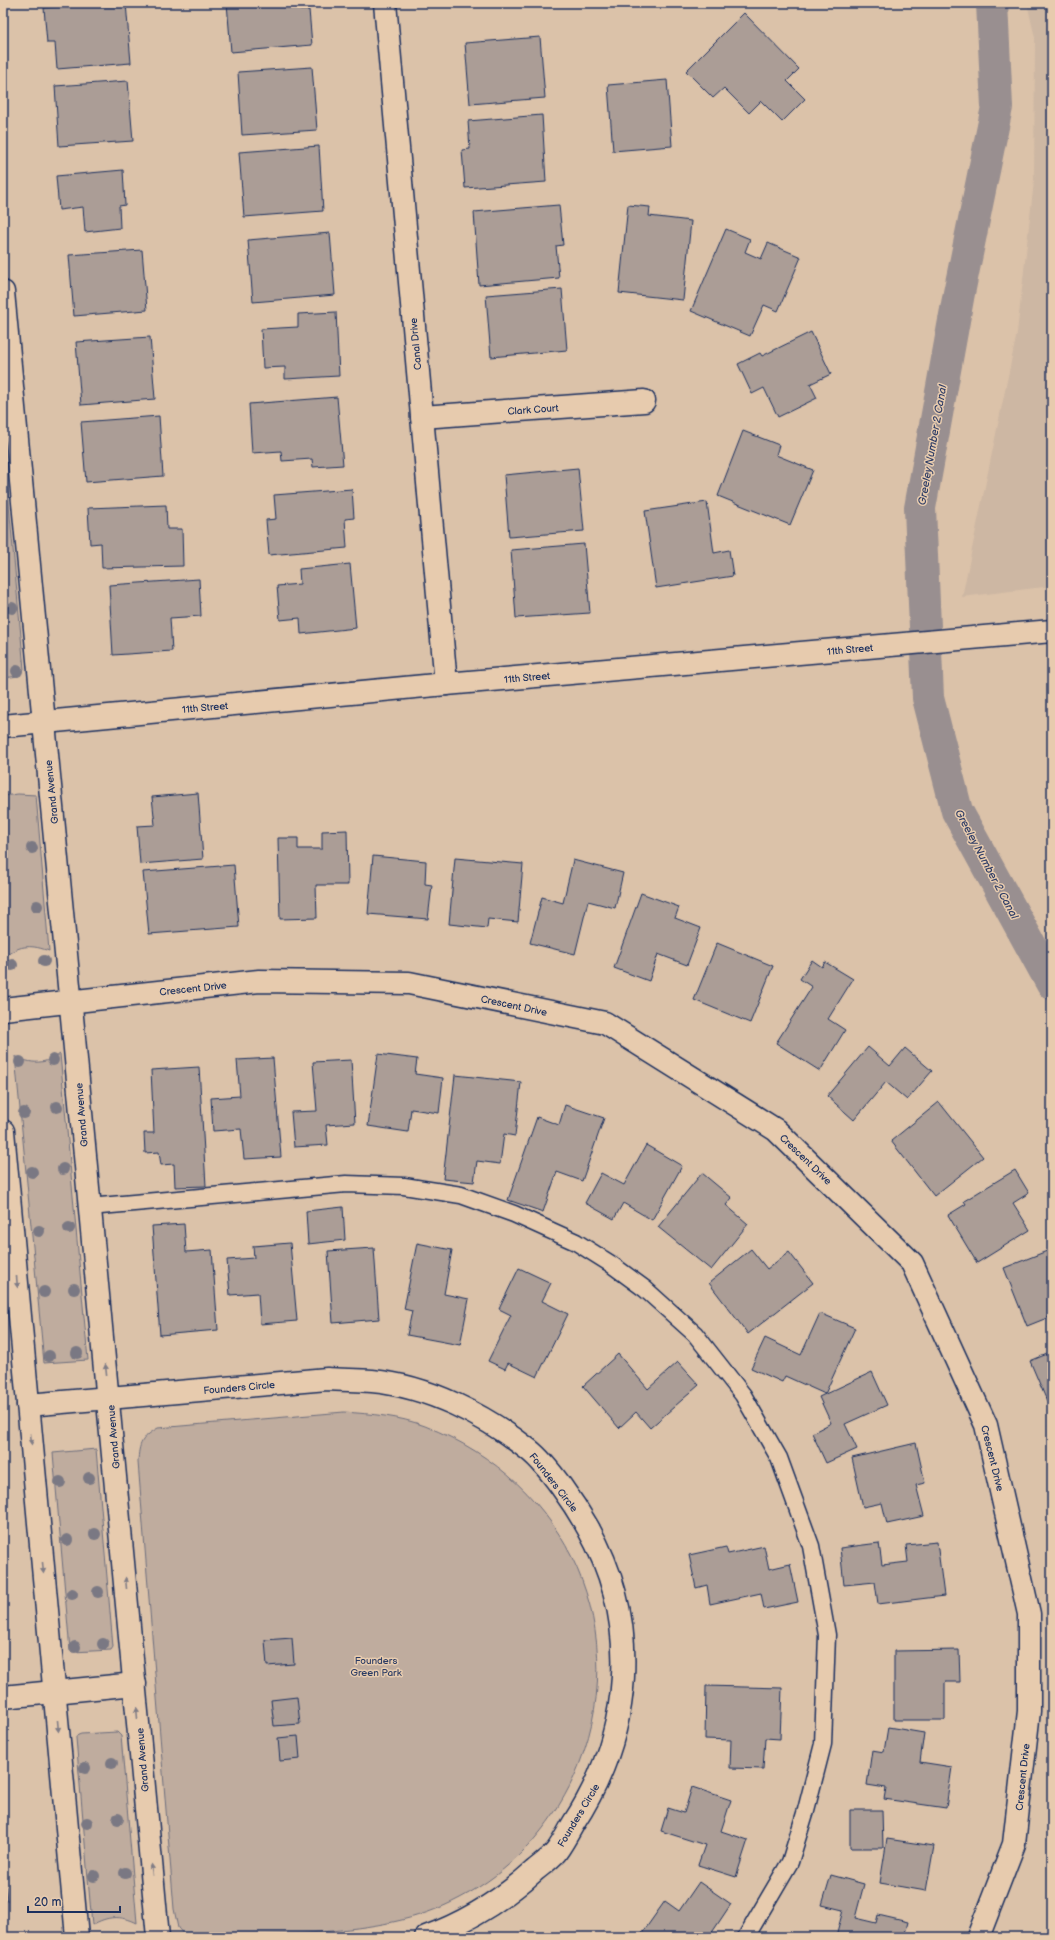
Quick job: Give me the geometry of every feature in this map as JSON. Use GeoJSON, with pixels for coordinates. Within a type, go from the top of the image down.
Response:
{"type":"FeatureCollection","features":[{"type":"Feature","properties":{"kind":"street","name":"Canal Drive"},"geometry":{"type":"LineString","coordinates":[[385,3],[446,684]]}},
{"type":"Feature","properties":{"kind":"street","name":"Grand Avenue"},"geometry":{"type":"LineString","coordinates":[[3,292],[71,1001],[89,1208],[109,1398],[158,1937]]}},
{"type":"Feature","properties":{"kind":"street","name":"Clark Court"},"geometry":{"type":"LineString","coordinates":[[422,417],[644,401]]}},
{"type":"Feature","properties":{"kind":"street","name":"11th Street"},"geometry":{"type":"LineString","coordinates":[[3,726],[446,684],[1052,631]]}},
{"type":"Feature","properties":{"kind":"street","name":"Crescent Drive"},"geometry":{"type":"LineString","coordinates":[[3,1009],[259,981],[409,984],[605,1024],[776,1130],[912,1263],[986,1425],[1029,1614],[1029,1712],[1014,1844],[978,1937]]}},
{"type":"Feature","properties":{"kind":"street"},"geometry":{"type":"LineString","coordinates":[[3,1131],[77,1937]]}},
{"type":"Feature","properties":{"kind":"street","name":"Founders Circle"},"geometry":{"type":"LineString","coordinates":[[28,1405],[327,1379],[374,1381],[404,1387],[436,1396],[475,1415],[506,1434],[530,1451],[577,1508],[597,1544],[607,1567],[615,1595],[623,1650],[622,1695],[619,1719],[601,1776],[589,1800],[555,1852],[510,1893],[481,1912],[444,1931],[426,1937]]}},
{"type":"Feature","properties":{"kind":"street"},"geometry":{"type":"LineString","coordinates":[[3,1697],[135,1684]]}},
{"type":"Feature","properties":{"kind":"lane"},"geometry":{"type":"LineString","coordinates":[[89,1208],[346,1184],[404,1186],[461,1195],[514,1214],[576,1242],[611,1264],[645,1289],[695,1334],[743,1395],[779,1458],[811,1546],[827,1635],[823,1744],[806,1810],[790,1862],[746,1937]]}},
{"type":"Feature","properties":{"kind":"shaded area"},"geometry":{"type":"Polygon","coordinates":[[[1027,3],[1052,3],[1052,586],[962,597],[1017,333],[1034,181],[1035,38],[1027,3]]]}},
{"type":"Feature","properties":{"kind":"green space"},"geometry":{"type":"Polygon","coordinates":[[[3,439],[24,669],[19,676],[3,678],[3,439]]]}},
{"type":"Feature","properties":{"kind":"green space"},"geometry":{"type":"Polygon","coordinates":[[[18,794],[36,795],[49,951],[27,947],[16,949],[6,956],[3,923],[3,796],[18,794]]]}},
{"type":"Feature","properties":{"kind":"green space"},"geometry":{"type":"Polygon","coordinates":[[[60,1054],[88,1360],[44,1363],[15,1056],[27,1061],[38,1062],[49,1060],[60,1054]]]}},
{"type":"Feature","properties":{"kind":"green space","name":"Founders Green Park"},"geometry":{"type":"Polygon","coordinates":[[[344,1412],[385,1416],[405,1420],[425,1426],[475,1451],[518,1484],[552,1524],[577,1568],[593,1618],[598,1670],[592,1723],[574,1777],[554,1814],[527,1847],[512,1862],[496,1875],[460,1898],[426,1913],[409,1918],[357,1928],[287,1934],[186,1937],[178,1928],[174,1909],[138,1462],[140,1446],[144,1438],[158,1428],[344,1412]]]}},
{"type":"Feature","properties":{"kind":"green space"},"geometry":{"type":"Polygon","coordinates":[[[96,1449],[113,1647],[111,1650],[73,1652],[70,1651],[53,1453],[96,1449]]]}},
{"type":"Feature","properties":{"kind":"green space"},"geometry":{"type":"Polygon","coordinates":[[[117,1732],[121,1736],[137,1923],[120,1918],[109,1918],[92,1925],[76,1736],[81,1734],[117,1732]]]}},
{"type":"Feature","properties":{"kind":"building"},"geometry":{"type":"Polygon","coordinates":[[[69,3],[126,3],[131,63],[57,69],[55,43],[47,43],[44,8],[70,6],[69,3]]]}},
{"type":"Feature","properties":{"kind":"building"},"geometry":{"type":"Polygon","coordinates":[[[227,3],[300,3],[300,10],[309,10],[312,45],[231,52],[227,3]]]}},
{"type":"Feature","properties":{"kind":"building"},"geometry":{"type":"Polygon","coordinates":[[[744,13],[799,69],[787,81],[805,99],[782,122],[761,101],[749,113],[724,88],[713,98],[686,71],[744,13]]]}},
{"type":"Feature","properties":{"kind":"building"},"geometry":{"type":"Polygon","coordinates":[[[540,37],[545,98],[470,104],[465,43],[540,37]]]}},
{"type":"Feature","properties":{"kind":"building"},"geometry":{"type":"Polygon","coordinates":[[[312,67],[317,130],[242,135],[238,72],[312,67]]]}},
{"type":"Feature","properties":{"kind":"building"},"geometry":{"type":"Polygon","coordinates":[[[667,80],[672,146],[613,151],[608,85],[667,80]]]}},
{"type":"Feature","properties":{"kind":"building"},"geometry":{"type":"Polygon","coordinates":[[[128,81],[133,141],[59,146],[55,86],[128,81]]]}},
{"type":"Feature","properties":{"kind":"building"},"geometry":{"type":"Polygon","coordinates":[[[542,115],[546,182],[465,188],[462,150],[470,149],[468,121],[542,115]]]}},
{"type":"Feature","properties":{"kind":"building"},"geometry":{"type":"Polygon","coordinates":[[[319,146],[323,211],[244,217],[239,152],[319,146]]]}},
{"type":"Feature","properties":{"kind":"building"},"geometry":{"type":"Polygon","coordinates":[[[123,170],[125,205],[119,206],[120,228],[85,232],[83,207],[59,210],[56,176],[123,170]]]}},
{"type":"Feature","properties":{"kind":"building"},"geometry":{"type":"Polygon","coordinates":[[[559,205],[563,245],[556,246],[559,278],[479,285],[474,212],[559,205]]]}},
{"type":"Feature","properties":{"kind":"building"},"geometry":{"type":"Polygon","coordinates":[[[628,205],[650,207],[649,216],[691,221],[683,300],[619,293],[628,205]]]}},
{"type":"Feature","properties":{"kind":"building"},"geometry":{"type":"Polygon","coordinates":[[[726,229],[750,239],[745,252],[761,259],[768,243],[801,257],[778,311],[764,305],[750,336],[691,311],[726,229]]]}},
{"type":"Feature","properties":{"kind":"building"},"geometry":{"type":"Polygon","coordinates":[[[330,233],[335,295],[253,302],[248,240],[330,233]]]}},
{"type":"Feature","properties":{"kind":"building"},"geometry":{"type":"Polygon","coordinates":[[[142,250],[147,310],[74,316],[69,255],[142,250]]]}},
{"type":"Feature","properties":{"kind":"building"},"geometry":{"type":"Polygon","coordinates":[[[562,289],[567,350],[491,357],[486,295],[562,289]]]}},
{"type":"Feature","properties":{"kind":"building"},"geometry":{"type":"Polygon","coordinates":[[[336,312],[339,376],[285,379],[285,367],[263,368],[261,329],[298,327],[298,314],[336,312]]]}},
{"type":"Feature","properties":{"kind":"building"},"geometry":{"type":"Polygon","coordinates":[[[811,332],[831,374],[810,384],[817,398],[778,417],[764,388],[752,394],[738,364],[760,353],[762,356],[811,332]]]}},
{"type":"Feature","properties":{"kind":"building"},"geometry":{"type":"Polygon","coordinates":[[[150,337],[155,399],[81,405],[76,342],[150,337]]]}},
{"type":"Feature","properties":{"kind":"building"},"geometry":{"type":"Polygon","coordinates":[[[337,397],[343,465],[313,467],[312,459],[282,461],[281,451],[252,453],[249,404],[337,397]]]}},
{"type":"Feature","properties":{"kind":"building"},"geometry":{"type":"Polygon","coordinates":[[[159,416],[163,476],[86,482],[81,422],[159,416]]]}},
{"type":"Feature","properties":{"kind":"building"},"geometry":{"type":"Polygon","coordinates":[[[743,431],[779,445],[776,455],[813,470],[790,525],[718,496],[743,431]]]}},
{"type":"Feature","properties":{"kind":"building"},"geometry":{"type":"Polygon","coordinates":[[[578,468],[584,531],[509,537],[504,475],[578,468]]]}},
{"type":"Feature","properties":{"kind":"building"},"geometry":{"type":"Polygon","coordinates":[[[352,489],[354,518],[345,519],[347,548],[269,555],[266,520],[276,519],[274,495],[352,489]]]}},
{"type":"Feature","properties":{"kind":"building"},"geometry":{"type":"Polygon","coordinates":[[[707,502],[714,553],[729,550],[733,576],[656,588],[645,511],[707,502]]]}},
{"type":"Feature","properties":{"kind":"building"},"geometry":{"type":"Polygon","coordinates":[[[166,505],[167,529],[182,529],[183,566],[102,568],[101,543],[90,544],[88,508],[166,505]]]}},
{"type":"Feature","properties":{"kind":"building"},"geometry":{"type":"Polygon","coordinates":[[[584,544],[590,613],[516,618],[511,550],[584,544]]]}},
{"type":"Feature","properties":{"kind":"building"},"geometry":{"type":"Polygon","coordinates":[[[350,564],[356,628],[301,634],[300,618],[280,620],[277,586],[300,584],[299,569],[350,564]]]}},
{"type":"Feature","properties":{"kind":"building"},"geometry":{"type":"Polygon","coordinates":[[[199,579],[201,616],[170,618],[172,651],[113,655],[109,585],[199,579]]]}},
{"type":"Feature","properties":{"kind":"building"},"geometry":{"type":"Polygon","coordinates":[[[198,793],[203,859],[140,864],[137,826],[155,825],[152,797],[198,793]]]}},
{"type":"Feature","properties":{"kind":"building"},"geometry":{"type":"Polygon","coordinates":[[[347,830],[348,885],[316,885],[317,918],[280,919],[278,838],[298,838],[298,849],[322,849],[322,831],[347,830]]]}},
{"type":"Feature","properties":{"kind":"building"},"geometry":{"type":"Polygon","coordinates":[[[373,856],[426,861],[425,884],[432,885],[428,919],[368,914],[373,856]]]}},
{"type":"Feature","properties":{"kind":"building"},"geometry":{"type":"Polygon","coordinates":[[[455,858],[523,864],[518,922],[488,919],[487,928],[449,924],[455,858]]]}},
{"type":"Feature","properties":{"kind":"building"},"geometry":{"type":"Polygon","coordinates":[[[573,860],[623,873],[615,908],[588,901],[575,954],[530,943],[542,897],[563,903],[573,860]]]}},
{"type":"Feature","properties":{"kind":"building"},"geometry":{"type":"Polygon","coordinates":[[[234,865],[239,927],[149,934],[143,872],[234,865]]]}},
{"type":"Feature","properties":{"kind":"building"},"geometry":{"type":"Polygon","coordinates":[[[641,893],[679,907],[675,918],[701,928],[687,965],[658,954],[649,981],[614,968],[641,893]]]}},
{"type":"Feature","properties":{"kind":"building"},"geometry":{"type":"Polygon","coordinates":[[[717,943],[773,966],[750,1023],[694,1000],[717,943]]]}},
{"type":"Feature","properties":{"kind":"building"},"geometry":{"type":"Polygon","coordinates":[[[812,960],[822,967],[825,962],[853,979],[828,1019],[845,1030],[820,1071],[776,1043],[812,987],[800,979],[812,960]]]}},
{"type":"Feature","properties":{"kind":"building"},"geometry":{"type":"Polygon","coordinates":[[[868,1047],[890,1066],[905,1048],[932,1071],[907,1100],[886,1082],[854,1120],[827,1096],[868,1047]]]}},
{"type":"Feature","properties":{"kind":"building"},"geometry":{"type":"Polygon","coordinates":[[[378,1054],[417,1059],[415,1074],[443,1078],[439,1113],[411,1109],[408,1132],[368,1126],[378,1054]]]}},
{"type":"Feature","properties":{"kind":"building"},"geometry":{"type":"Polygon","coordinates":[[[273,1058],[281,1157],[244,1159],[241,1129],[213,1131],[211,1098],[240,1096],[237,1060],[273,1058]]]}},
{"type":"Feature","properties":{"kind":"building"},"geometry":{"type":"Polygon","coordinates":[[[351,1060],[355,1123],[326,1125],[328,1145],[294,1147],[291,1112],[317,1111],[313,1062],[351,1060]]]}},
{"type":"Feature","properties":{"kind":"building"},"geometry":{"type":"Polygon","coordinates":[[[199,1067],[206,1186],[175,1187],[174,1164],[161,1165],[159,1152],[145,1153],[144,1133],[154,1133],[151,1070],[199,1067]]]}},
{"type":"Feature","properties":{"kind":"building"},"geometry":{"type":"Polygon","coordinates":[[[455,1075],[521,1082],[515,1136],[504,1134],[500,1164],[477,1161],[474,1182],[443,1179],[455,1075]]]}},
{"type":"Feature","properties":{"kind":"building"},"geometry":{"type":"Polygon","coordinates":[[[939,1102],[983,1157],[934,1196],[891,1141],[939,1102]]]}},
{"type":"Feature","properties":{"kind":"building"},"geometry":{"type":"Polygon","coordinates":[[[565,1105],[604,1118],[582,1181],[557,1172],[543,1212],[508,1200],[537,1117],[559,1125],[565,1105]]]}},
{"type":"Feature","properties":{"kind":"building"},"geometry":{"type":"Polygon","coordinates":[[[646,1145],[682,1166],[652,1220],[623,1203],[614,1219],[585,1203],[601,1173],[624,1185],[646,1145]]]}},
{"type":"Feature","properties":{"kind":"building"},"geometry":{"type":"Polygon","coordinates":[[[1015,1170],[1029,1193],[1013,1203],[1030,1230],[977,1263],[948,1215],[966,1204],[964,1201],[1015,1170]]]}},
{"type":"Feature","properties":{"kind":"building"},"geometry":{"type":"Polygon","coordinates":[[[702,1173],[732,1198],[726,1205],[748,1224],[711,1270],[658,1227],[702,1173]]]}},
{"type":"Feature","properties":{"kind":"building"},"geometry":{"type":"Polygon","coordinates":[[[343,1207],[345,1240],[308,1244],[306,1211],[343,1207]]]}},
{"type":"Feature","properties":{"kind":"building"},"geometry":{"type":"Polygon","coordinates":[[[184,1224],[186,1252],[212,1250],[218,1330],[160,1335],[152,1226],[184,1224]]]}},
{"type":"Feature","properties":{"kind":"building"},"geometry":{"type":"Polygon","coordinates":[[[290,1243],[297,1321],[260,1324],[258,1293],[230,1295],[227,1260],[254,1258],[253,1246],[290,1243]]]}},
{"type":"Feature","properties":{"kind":"building"},"geometry":{"type":"Polygon","coordinates":[[[417,1243],[452,1250],[444,1294],[469,1299],[460,1345],[407,1335],[412,1311],[404,1309],[417,1243]]]}},
{"type":"Feature","properties":{"kind":"building"},"geometry":{"type":"Polygon","coordinates":[[[374,1248],[379,1319],[333,1323],[328,1251],[374,1248]]]}},
{"type":"Feature","properties":{"kind":"building"},"geometry":{"type":"Polygon","coordinates":[[[751,1249],[767,1269],[789,1252],[813,1283],[748,1334],[709,1283],[751,1249]]]}},
{"type":"Feature","properties":{"kind":"building"},"geometry":{"type":"Polygon","coordinates":[[[1052,1249],[1052,1316],[1027,1326],[1004,1268],[1052,1249]]]}},
{"type":"Feature","properties":{"kind":"building"},"geometry":{"type":"Polygon","coordinates":[[[519,1268],[551,1283],[542,1301],[568,1314],[537,1377],[508,1363],[505,1369],[488,1361],[511,1315],[499,1309],[519,1268]]]}},
{"type":"Feature","properties":{"kind":"building"},"geometry":{"type":"Polygon","coordinates":[[[820,1313],[855,1328],[825,1394],[785,1376],[782,1382],[751,1368],[765,1338],[801,1355],[820,1313]]]}},
{"type":"Feature","properties":{"kind":"building"},"geometry":{"type":"Polygon","coordinates":[[[1052,1352],[1052,1399],[1047,1401],[1030,1361],[1052,1352]]]}},
{"type":"Feature","properties":{"kind":"building"},"geometry":{"type":"Polygon","coordinates":[[[618,1354],[648,1389],[678,1362],[699,1385],[650,1428],[636,1412],[619,1428],[583,1386],[618,1354]]]}},
{"type":"Feature","properties":{"kind":"building"},"geometry":{"type":"Polygon","coordinates":[[[872,1372],[887,1405],[845,1424],[857,1449],[826,1463],[812,1433],[831,1423],[819,1397],[872,1372]]]}},
{"type":"Feature","properties":{"kind":"building"},"geometry":{"type":"Polygon","coordinates":[[[916,1443],[925,1483],[916,1485],[924,1516],[887,1524],[882,1503],[863,1507],[852,1458],[916,1443]]]}},
{"type":"Feature","properties":{"kind":"building"},"geometry":{"type":"Polygon","coordinates":[[[937,1542],[944,1596],[878,1604],[875,1582],[844,1585],[840,1548],[879,1543],[882,1565],[908,1562],[906,1545],[937,1542]]]}},
{"type":"Feature","properties":{"kind":"building"},"geometry":{"type":"Polygon","coordinates":[[[764,1546],[769,1569],[790,1564],[798,1602],[764,1609],[761,1593],[710,1604],[707,1585],[696,1588],[689,1555],[726,1547],[728,1554],[764,1546]]]}},
{"type":"Feature","properties":{"kind":"building"},"geometry":{"type":"Polygon","coordinates":[[[292,1638],[294,1664],[267,1666],[265,1640],[292,1638]]]}},
{"type":"Feature","properties":{"kind":"building"},"geometry":{"type":"Polygon","coordinates":[[[959,1650],[960,1682],[945,1682],[945,1720],[894,1720],[894,1651],[959,1650]]]}},
{"type":"Feature","properties":{"kind":"building"},"geometry":{"type":"Polygon","coordinates":[[[706,1686],[782,1688],[780,1739],[765,1738],[763,1769],[730,1768],[731,1740],[705,1739],[706,1686]]]}},
{"type":"Feature","properties":{"kind":"building"},"geometry":{"type":"Polygon","coordinates":[[[297,1697],[300,1724],[274,1726],[271,1700],[297,1697]]]}},
{"type":"Feature","properties":{"kind":"building"},"geometry":{"type":"Polygon","coordinates":[[[888,1727],[924,1733],[920,1762],[952,1767],[946,1808],[884,1799],[886,1788],[867,1785],[872,1750],[884,1752],[888,1727]]]}},
{"type":"Feature","properties":{"kind":"building"},"geometry":{"type":"Polygon","coordinates":[[[298,1736],[300,1759],[280,1761],[278,1738],[298,1736]]]}},
{"type":"Feature","properties":{"kind":"building"},"geometry":{"type":"Polygon","coordinates":[[[692,1787],[731,1800],[721,1831],[748,1840],[736,1877],[698,1865],[705,1845],[661,1831],[668,1808],[684,1813],[692,1787]]]}},
{"type":"Feature","properties":{"kind":"building"},"geometry":{"type":"Polygon","coordinates":[[[850,1810],[882,1810],[883,1848],[850,1848],[850,1810]]]}},
{"type":"Feature","properties":{"kind":"building"},"geometry":{"type":"Polygon","coordinates":[[[887,1839],[934,1846],[926,1891],[880,1883],[887,1839]]]}},
{"type":"Feature","properties":{"kind":"building"},"geometry":{"type":"Polygon","coordinates":[[[3,1859],[7,1901],[3,1902],[3,1859]]]}},
{"type":"Feature","properties":{"kind":"building"},"geometry":{"type":"Polygon","coordinates":[[[831,1875],[864,1884],[855,1918],[876,1923],[878,1915],[908,1922],[904,1937],[836,1937],[843,1910],[822,1905],[831,1875]]]}},
{"type":"Feature","properties":{"kind":"building"},"geometry":{"type":"Polygon","coordinates":[[[699,1882],[731,1904],[709,1937],[644,1937],[641,1935],[665,1901],[679,1911],[699,1882]]]}},
{"type":"Feature","properties":{"kind":"waterway","name":"Greeley Number 2 Canal"},"geometry":{"type":"LineString","coordinates":[[992,3],[997,107],[959,293],[920,508],[928,698],[957,811],[1052,984]]}}]}
